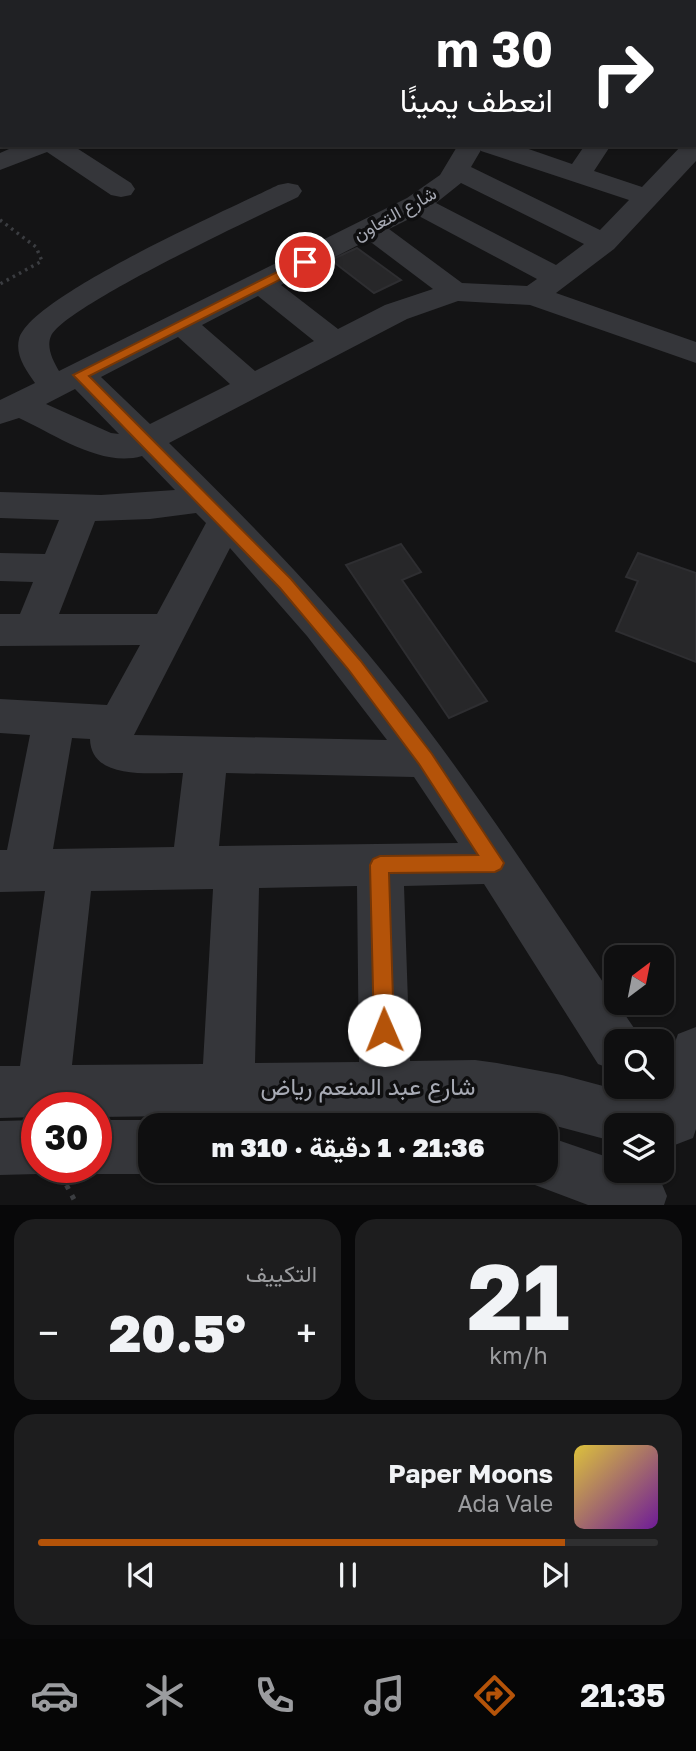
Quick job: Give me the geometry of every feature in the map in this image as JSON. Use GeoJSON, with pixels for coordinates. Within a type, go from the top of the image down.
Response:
{"type":"FeatureCollection","features":[{"type":"Feature","properties":{"kind":"street"},"geometry":{"type":"LineString","coordinates":[[0,162],[36,147]]}},
{"type":"Feature","properties":{"kind":"street"},"geometry":{"type":"LineString","coordinates":[[57,147],[121,190]]}},
{"type":"Feature","properties":{"kind":"street"},"geometry":{"type":"LineString","coordinates":[[496,147],[646,197]]}},
{"type":"Feature","properties":{"kind":"street"},"geometry":{"type":"LineString","coordinates":[[578,174],[597,147]]}},
{"type":"Feature","properties":{"kind":"street"},"geometry":{"type":"LineString","coordinates":[[533,296],[604,243],[695,147]]}},
{"type":"Feature","properties":{"kind":"street"},"geometry":{"type":"LineString","coordinates":[[465,158],[604,243]]}},
{"type":"Feature","properties":{"kind":"street","name":"شارع التعاون"},"geometry":{"type":"LineString","coordinates":[[10,410],[417,204],[440,189],[465,158]]}},
{"type":"Feature","properties":{"kind":"street"},"geometry":{"type":"LineString","coordinates":[[288,191],[112,280],[51,316],[37,331],[34,350],[37,363],[67,381],[147,441],[286,583],[425,759],[605,1029]]}},
{"type":"Feature","properties":{"kind":"street"},"geometry":{"type":"LineString","coordinates":[[417,204],[558,278]]}},
{"type":"Feature","properties":{"kind":"street"},"geometry":{"type":"LineString","coordinates":[[371,229],[455,292]]}},
{"type":"Feature","properties":{"kind":"street"},"geometry":{"type":"LineString","coordinates":[[261,284],[335,342]]}},
{"type":"Feature","properties":{"kind":"street"},"geometry":{"type":"LineString","coordinates":[[10,410],[113,447],[132,447],[335,342],[396,313],[455,292],[533,296],[696,353]]}},
{"type":"Feature","properties":{"kind":"street"},"geometry":{"type":"LineString","coordinates":[[182,324],[252,386]]}},
{"type":"Feature","properties":{"kind":"street"},"geometry":{"type":"LineString","coordinates":[[0,505],[214,510]]}},
{"type":"Feature","properties":{"kind":"street"},"geometry":{"type":"LineString","coordinates":[[16,630],[58,569],[82,508]]}},
{"type":"Feature","properties":{"kind":"street"},"geometry":{"type":"LineString","coordinates":[[214,510],[167,629],[119,723],[111,740],[111,747],[117,752],[425,759]]}},
{"type":"Feature","properties":{"kind":"street"},"geometry":{"type":"LineString","coordinates":[[0,567],[58,569]]}},
{"type":"Feature","properties":{"kind":"street"},"geometry":{"type":"LineString","coordinates":[[16,630],[167,629]]}},
{"type":"Feature","properties":{"kind":"street"},"geometry":{"type":"LineString","coordinates":[[0,716],[119,723]]}},
{"type":"Feature","properties":{"kind":"street"},"geometry":{"type":"LineString","coordinates":[[22,1091],[32,870],[54,719]]}},
{"type":"Feature","properties":{"kind":"street"},"geometry":{"type":"LineString","coordinates":[[207,755],[228,1087]]}},
{"type":"Feature","properties":{"kind":"street"},"geometry":{"type":"LineString","coordinates":[[32,870],[495,863]]}},
{"type":"Feature","properties":{"kind":"street"},"geometry":{"type":"LineString","coordinates":[[380,865],[386,1085]]}},
{"type":"Feature","properties":{"kind":"street"},"geometry":{"type":"LineString","coordinates":[[666,1113],[696,1052]]}},
{"type":"Feature","properties":{"kind":"street","name":"شارع عبد المنعم رياض"},"geometry":{"type":"LineString","coordinates":[[22,1091],[475,1086],[535,1093],[595,1108],[638,1113]]}},
{"type":"Feature","properties":{"kind":"street"},"geometry":{"type":"LineString","coordinates":[[0,1148],[21,1147]]}},
{"type":"Feature","properties":{"kind":"street"},"geometry":{"type":"LineString","coordinates":[[112,1147],[138,1147]]}},
{"type":"Feature","properties":{"kind":"street"},"geometry":{"type":"LineString","coordinates":[[558,1167],[640,1191]]}},
{"type":"Feature","properties":{"kind":"path"},"geometry":{"type":"LineString","coordinates":[[0,220],[36,247],[42,261],[0,284]]}},
{"type":"Feature","properties":{"kind":"path"},"geometry":{"type":"LineString","coordinates":[[65,1183],[77,1205]]}},
{"type":"Feature","properties":{"kind":"building"},"geometry":{"type":"Polygon","coordinates":[[[357,248],[401,280],[374,293],[331,260],[357,248]]]}},
{"type":"Feature","properties":{"kind":"building"},"geometry":{"type":"Polygon","coordinates":[[[401,544],[421,572],[402,580],[487,701],[449,718],[346,565],[401,544]]]}},
{"type":"Feature","properties":{"kind":"building"},"geometry":{"type":"Polygon","coordinates":[[[638,553],[696,573],[696,662],[616,631],[638,581],[626,577],[638,553]]]}},
{"type":"Feature","properties":{"kind":"route"},"geometry":{"type":"LineString","coordinates":[[305,262],[80,375],[286,583],[354,664],[425,759],[495,863],[380,865],[384,1030]]}}]}
